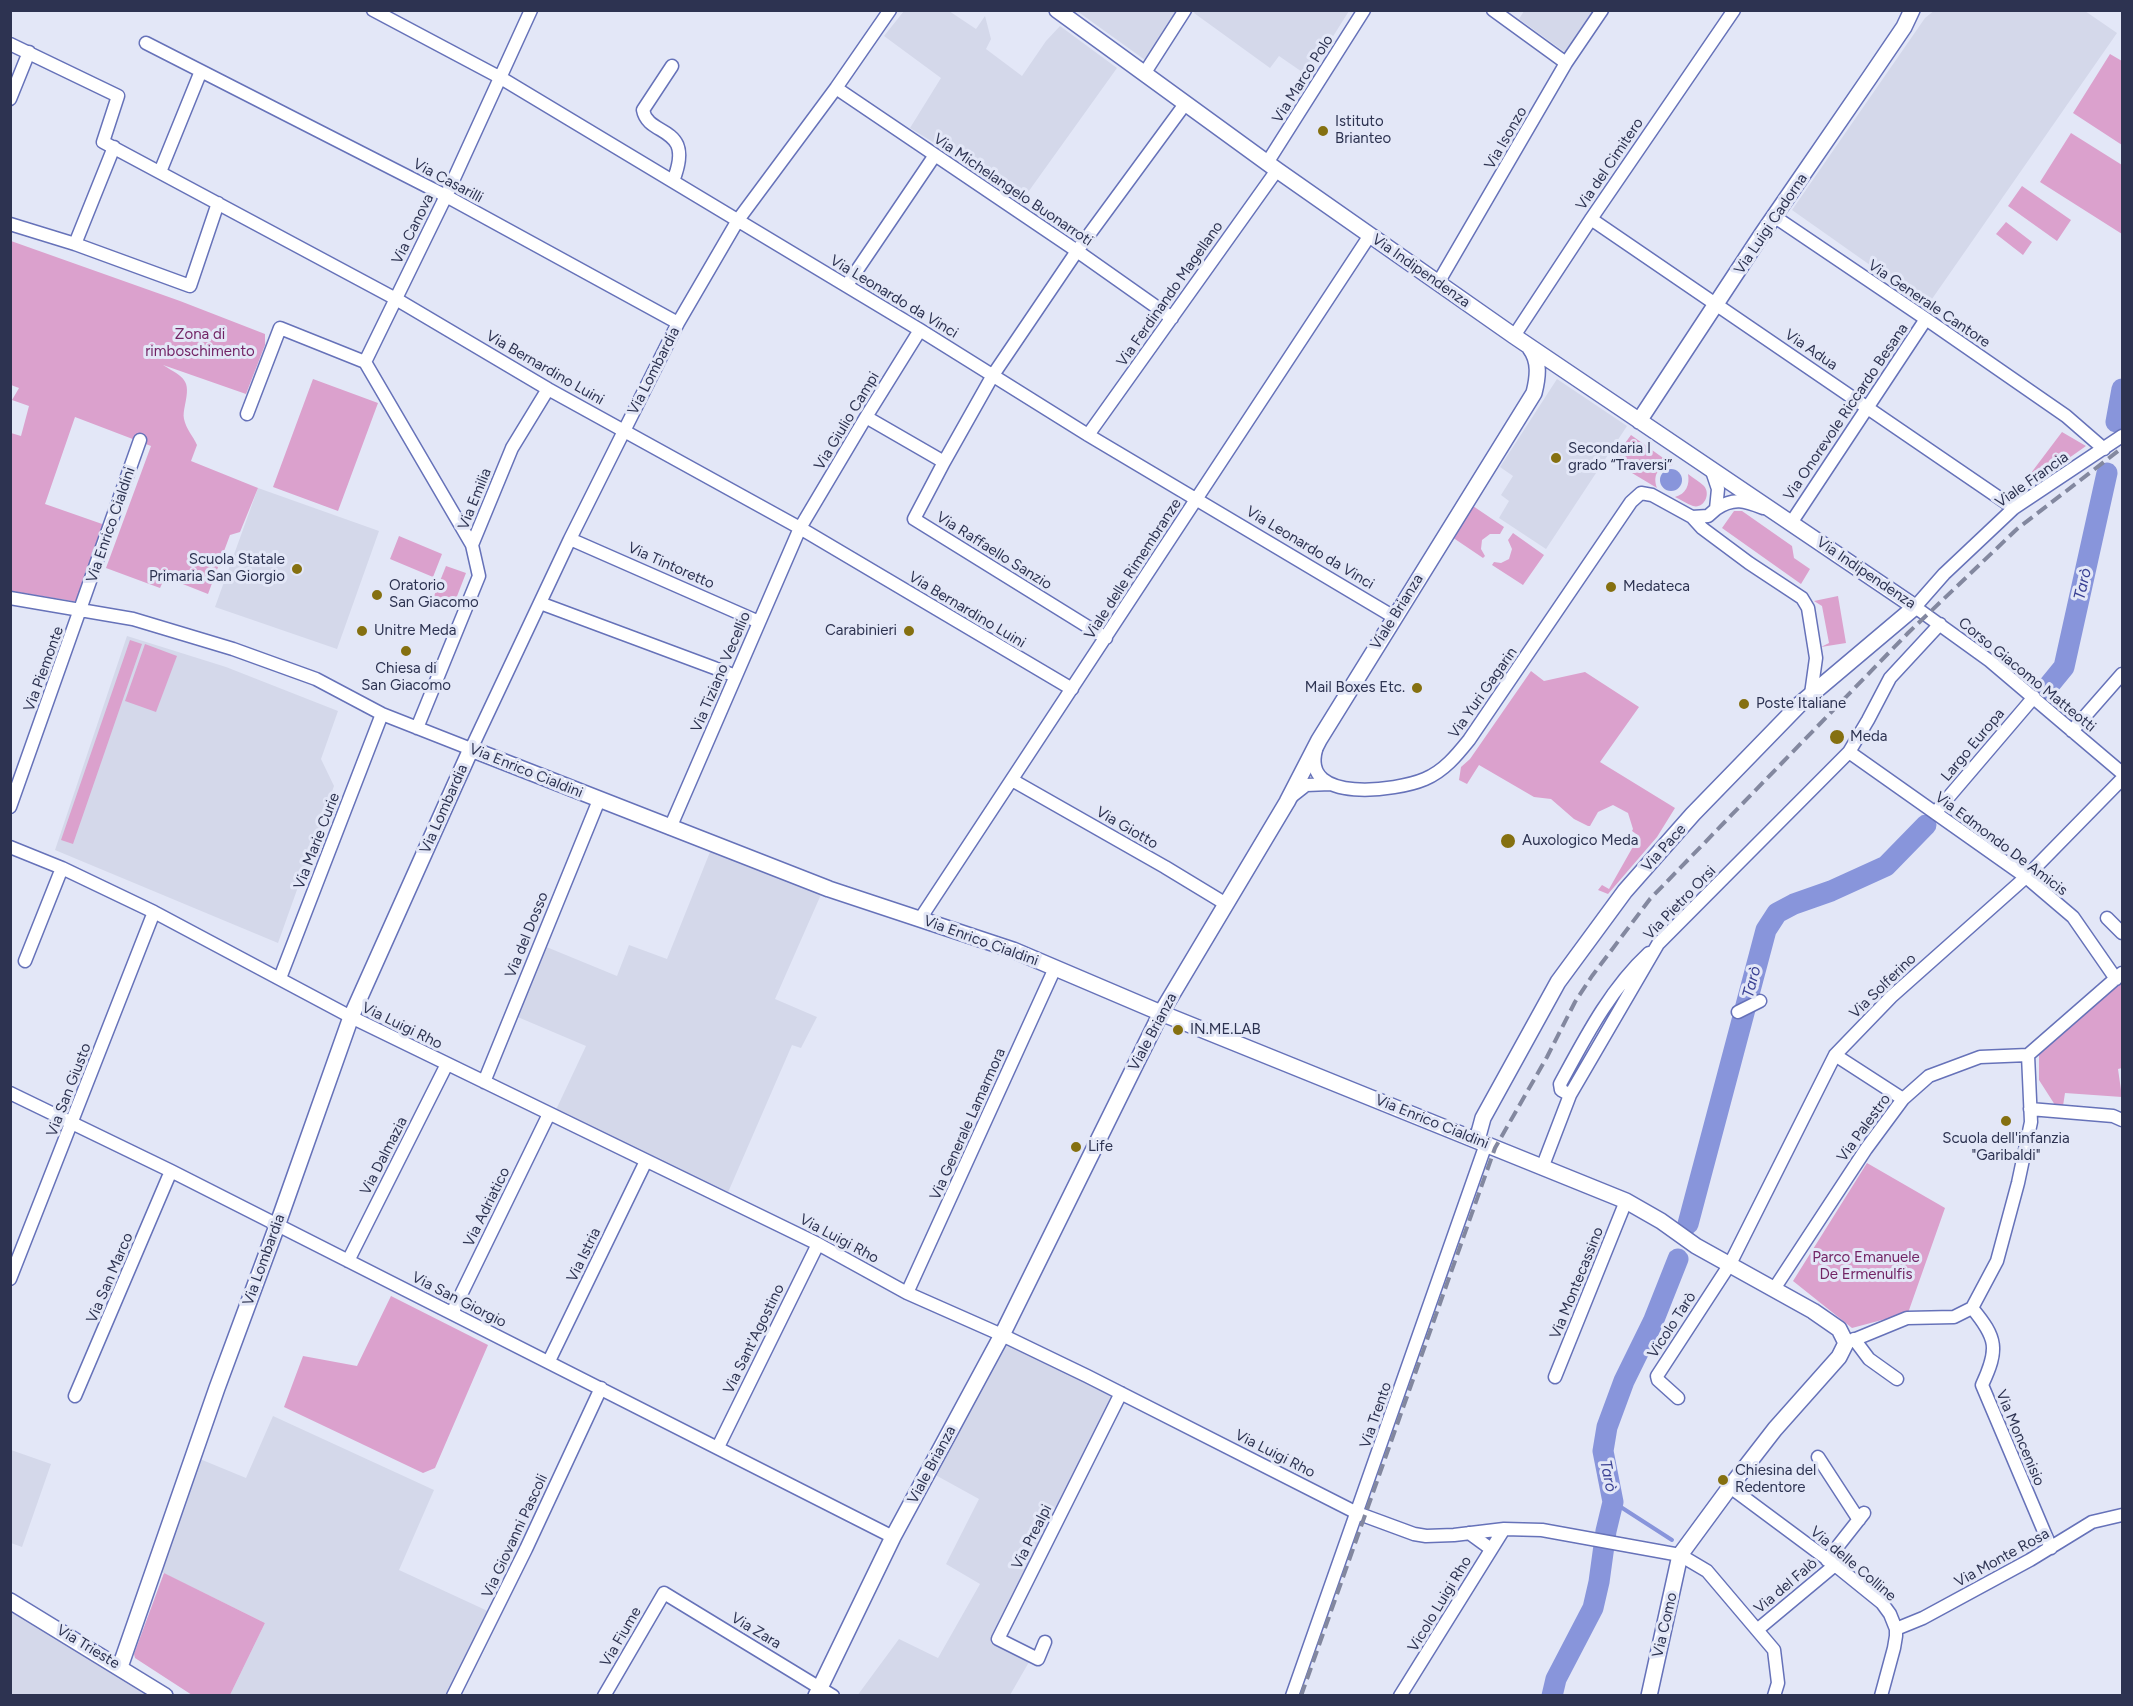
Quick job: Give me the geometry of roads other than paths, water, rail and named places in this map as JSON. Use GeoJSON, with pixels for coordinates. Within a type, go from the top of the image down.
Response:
{"type":"FeatureCollection","features":[{"type":"Feature","properties":{"kind":"street","name":"Via Leonardo da Vinci"},"geometry":{"type":"LineString","coordinates":[[373,10],[501,78],[847,285],[1088,435],[1394,617]]}},
{"type":"Feature","properties":{"kind":"street","name":"Via Canova"},"geometry":{"type":"LineString","coordinates":[[365,362],[446,196],[531,10]]}},
{"type":"Feature","properties":{"kind":"street","name":"Via Lombardia"},"geometry":{"type":"LineString","coordinates":[[120,1667],[217,1388],[278,1226],[351,1017],[471,749],[570,538],[678,323],[738,220],[836,88],[890,10]]}},
{"type":"Feature","properties":{"kind":"street","name":"Via Indipendenza"},"geometry":{"type":"LineString","coordinates":[[1057,10],[1272,167],[1514,336],[1940,624]]}},
{"type":"Feature","properties":{"kind":"street"},"geometry":{"type":"LineString","coordinates":[[1144,74],[1185,10]]}},
{"type":"Feature","properties":{"kind":"street","name":"Via Marco Polo"},"geometry":{"type":"LineString","coordinates":[[1272,167],[1364,10]]}},
{"type":"Feature","properties":{"kind":"street"},"geometry":{"type":"LineString","coordinates":[[1493,10],[1566,63]]}},
{"type":"Feature","properties":{"kind":"street","name":"Via Isonzo"},"geometry":{"type":"LineString","coordinates":[[1438,283],[1566,63],[1602,10]]}},
{"type":"Feature","properties":{"kind":"street","name":"Via del Cimitero"},"geometry":{"type":"LineString","coordinates":[[1514,336],[1734,10]]}},
{"type":"Feature","properties":{"kind":"street","name":"Via Luigi Cadorna"},"geometry":{"type":"LineString","coordinates":[[1639,421],[1911,15]]}},
{"type":"Feature","properties":{"kind":"street","name":"Via Casarilli"},"geometry":{"type":"LineString","coordinates":[[146,43],[446,196],[678,323]]}},
{"type":"Feature","properties":{"kind":"street"},"geometry":{"type":"LineString","coordinates":[[10,44],[118,96],[103,142],[114,147],[75,244]]}},
{"type":"Feature","properties":{"kind":"street"},"geometry":{"type":"LineString","coordinates":[[10,99],[29,52]]}},
{"type":"Feature","properties":{"kind":"street"},"geometry":{"type":"LineString","coordinates":[[672,66],[643,110],[648,120],[677,143],[680,162],[673,181]]}},
{"type":"Feature","properties":{"kind":"street"},"geometry":{"type":"LineString","coordinates":[[160,172],[201,71]]}},
{"type":"Feature","properties":{"kind":"street","name":"Via Michelangelo Buonarroti"},"geometry":{"type":"LineString","coordinates":[[836,88],[1172,318]]}},
{"type":"Feature","properties":{"kind":"street","name":"Via Raffaello Sanzio"},"geometry":{"type":"LineString","coordinates":[[1106,638],[914,519],[993,375],[1077,251],[1185,104]]}},
{"type":"Feature","properties":{"kind":"street","name":"Via Bernardino Luini"},"geometry":{"type":"LineString","coordinates":[[114,147],[396,299],[548,388],[800,528],[1072,689]]}},
{"type":"Feature","properties":{"kind":"street"},"geometry":{"type":"LineString","coordinates":[[847,285],[935,155]]}},
{"type":"Feature","properties":{"kind":"street","name":"Via Ferdinando Magellano"},"geometry":{"type":"LineString","coordinates":[[1088,435],[1172,318],[1272,167]]}},
{"type":"Feature","properties":{"kind":"street"},"geometry":{"type":"LineString","coordinates":[[10,224],[75,244],[190,286],[218,203]]}},
{"type":"Feature","properties":{"kind":"street","name":"Via Generale Cantore"},"geometry":{"type":"LineString","coordinates":[[1775,218],[2066,416],[2104,449]]}},
{"type":"Feature","properties":{"kind":"street","name":"Via Adua"},"geometry":{"type":"LineString","coordinates":[[1591,219],[2014,507]]}},
{"type":"Feature","properties":{"kind":"street","name":"Viale delle Rimembranze"},"geometry":{"type":"LineString","coordinates":[[920,919],[1370,235]]}},
{"type":"Feature","properties":{"kind":"street","name":"Via Onorevole Riccardo Besana"},"geometry":{"type":"LineString","coordinates":[[1791,523],[1926,319]]}},
{"type":"Feature","properties":{"kind":"street"},"geometry":{"type":"LineString","coordinates":[[247,414],[280,328],[365,362],[472,545]]}},
{"type":"Feature","properties":{"kind":"street","name":"Via Giulio Campi"},"geometry":{"type":"LineString","coordinates":[[800,528],[920,330]]}},
{"type":"Feature","properties":{"kind":"street","name":"Viale Brianza"},"geometry":{"type":"LineString","coordinates":[[1529,346],[1536,361],[1537,374],[1534,393]]}},
{"type":"Feature","properties":{"kind":"street","name":"Viale Brianza"},"geometry":{"type":"LineString","coordinates":[[823,1693],[893,1537],[1002,1335],[1161,1012],[1287,802],[1319,740],[1534,393],[1549,376],[1560,371],[1567,372]]}},
{"type":"Feature","properties":{"kind":"street","name":"Via Emilia"},"geometry":{"type":"LineString","coordinates":[[417,728],[479,576],[472,545],[512,448],[548,388]]}},
{"type":"Feature","properties":{"kind":"street"},"geometry":{"type":"LineString","coordinates":[[866,417],[944,462]]}},
{"type":"Feature","properties":{"kind":"street","name":"Viale Francia"},"geometry":{"type":"LineString","coordinates":[[1915,607],[1944,574],[2014,507],[2122,436]]}},
{"type":"Feature","properties":{"kind":"street","name":"Via Enrico Cialdini"},"geometry":{"type":"LineString","coordinates":[[82,610],[140,441]]}},
{"type":"Feature","properties":{"kind":"street"},"geometry":{"type":"LineString","coordinates":[[1711,468],[1718,489],[1716,509]]}},
{"type":"Feature","properties":{"kind":"street","name":"Via Yuri Gagarin"},"geometry":{"type":"LineString","coordinates":[[1287,802],[1306,785],[1334,785],[1346,789],[1363,790],[1397,788],[1426,778],[1452,760],[1476,731],[1633,500],[1641,493],[1652,495],[1692,518]]}},
{"type":"Feature","properties":{"kind":"street","name":"Via Indipendenza"},"geometry":{"type":"LineString","coordinates":[[1692,518],[1708,516],[1730,501],[1739,501],[1769,510],[1791,523]]}},
{"type":"Feature","properties":{"kind":"street"},"geometry":{"type":"LineString","coordinates":[[1692,518],[1702,528],[1806,603],[1816,658],[1810,694]]}},
{"type":"Feature","properties":{"kind":"street","name":"Via Tiziano Vecellio"},"geometry":{"type":"LineString","coordinates":[[670,828],[800,528]]}},
{"type":"Feature","properties":{"kind":"street","name":"Via Tintoretto"},"geometry":{"type":"LineString","coordinates":[[570,538],[759,622]]}},
{"type":"Feature","properties":{"kind":"street","name":"Via Enrico Cialdini"},"geometry":{"type":"LineString","coordinates":[[10,598],[154,624],[233,649],[316,679],[382,714],[670,828],[830,889],[1013,950],[1626,1201],[1661,1221],[1696,1246],[1813,1311],[1839,1329],[1850,1341]]}},
{"type":"Feature","properties":{"kind":"street"},"geometry":{"type":"LineString","coordinates":[[540,603],[736,676]]}},
{"type":"Feature","properties":{"kind":"street","name":"Via Pace"},"geometry":{"type":"LineString","coordinates":[[1482,1142],[1483,1118],[1516,1054],[1558,982],[1625,891],[1693,814],[1810,694],[1915,607]]}},
{"type":"Feature","properties":{"kind":"street","name":"Via Piemonte"},"geometry":{"type":"LineString","coordinates":[[10,807],[82,610]]}},
{"type":"Feature","properties":{"kind":"street","name":"Corso Giacomo Matteotti"},"geometry":{"type":"LineString","coordinates":[[1940,624],[2034,697],[2122,773]]}},
{"type":"Feature","properties":{"kind":"street","name":"Via Pietro Orsi"},"geometry":{"type":"LineString","coordinates":[[1542,1168],[1566,1092],[1658,944],[1849,752],[1890,678],[1940,624]]}},
{"type":"Feature","properties":{"kind":"street"},"geometry":{"type":"LineString","coordinates":[[2072,731],[2122,674]]}},
{"type":"Feature","properties":{"kind":"street","name":"Largo Europa"},"geometry":{"type":"LineString","coordinates":[[1935,813],[2034,697]]}},
{"type":"Feature","properties":{"kind":"street","name":"Via Marie Curie"},"geometry":{"type":"LineString","coordinates":[[280,978],[382,714]]}},
{"type":"Feature","properties":{"kind":"street"},"geometry":{"type":"LineString","coordinates":[[1319,740],[1314,762],[1315,769],[1325,780],[1334,785]]}},
{"type":"Feature","properties":{"kind":"street","name":"Via Edmondo De Amicis"},"geometry":{"type":"LineString","coordinates":[[1849,752],[2026,877],[2073,917],[2119,976]]}},
{"type":"Feature","properties":{"kind":"street","name":"Via Solferino"},"geometry":{"type":"LineString","coordinates":[[1730,1264],[1835,1055],[1891,997],[2026,877],[2122,779]]}},
{"type":"Feature","properties":{"kind":"street","name":"Via Giotto"},"geometry":{"type":"LineString","coordinates":[[1012,780],[1226,904]]}},
{"type":"Feature","properties":{"kind":"street","name":"Via del Dosso"},"geometry":{"type":"LineString","coordinates":[[484,1082],[599,800]]}},
{"type":"Feature","properties":{"kind":"street","name":"Via Luigi Rho"},"geometry":{"type":"LineString","coordinates":[[10,847],[62,868],[154,912],[351,1017],[818,1244],[907,1293],[1002,1335],[1121,1393],[1357,1513],[1414,1534],[1436,1537],[1504,1529],[1542,1530],[1680,1555]]}},
{"type":"Feature","properties":{"kind":"street"},"geometry":{"type":"LineString","coordinates":[[25,961],[62,868]]}},
{"type":"Feature","properties":{"kind":"street","name":"Via San Giusto"},"geometry":{"type":"LineString","coordinates":[[10,1279],[14,1259],[73,1123],[154,912]]}},
{"type":"Feature","properties":{"kind":"street"},"geometry":{"type":"LineString","coordinates":[[2107,918],[2122,933]]}},
{"type":"Feature","properties":{"kind":"street","name":"Via Generale Lamarmora"},"geometry":{"type":"LineString","coordinates":[[907,1293],[1055,968]]}},
{"type":"Feature","properties":{"kind":"street"},"geometry":{"type":"LineString","coordinates":[[1774,1695],[1778,1683],[1774,1650],[1707,1571],[1680,1555],[1775,1429],[1824,1375],[1850,1341],[1907,1318],[1953,1317],[1972,1308],[1997,1262],[2018,1183],[2031,1122],[2028,1055],[2119,976]]}},
{"type":"Feature","properties":{"kind":"street"},"geometry":{"type":"LineString","coordinates":[[1738,1012],[1760,1002]]}},
{"type":"Feature","properties":{"kind":"street"},"geometry":{"type":"LineString","coordinates":[[1835,1055],[1903,1099]]}},
{"type":"Feature","properties":{"kind":"street","name":"Via Palestro"},"geometry":{"type":"LineString","coordinates":[[1774,1288],[1866,1149],[1903,1099],[1929,1076],[1980,1057],[2028,1055]]}},
{"type":"Feature","properties":{"kind":"street","name":"Via Dalmazia"},"geometry":{"type":"LineString","coordinates":[[348,1261],[447,1064]]}},
{"type":"Feature","properties":{"kind":"street","name":"Via San Giorgio"},"geometry":{"type":"LineString","coordinates":[[10,1093],[171,1171],[549,1361],[893,1537]]}},
{"type":"Feature","properties":{"kind":"street"},"geometry":{"type":"LineString","coordinates":[[2030,1109],[2113,1116],[2122,1120]]}},
{"type":"Feature","properties":{"kind":"street","name":"Via Adriatico"},"geometry":{"type":"LineString","coordinates":[[452,1313],[549,1114]]}},
{"type":"Feature","properties":{"kind":"street","name":"Via Trento"},"geometry":{"type":"LineString","coordinates":[[1292,1695],[1357,1513],[1482,1142]]}},
{"type":"Feature","properties":{"kind":"street","name":"Via Istria"},"geometry":{"type":"LineString","coordinates":[[549,1361],[646,1161]]}},
{"type":"Feature","properties":{"kind":"street","name":"Via San Marco"},"geometry":{"type":"LineString","coordinates":[[75,1396],[171,1171]]}},
{"type":"Feature","properties":{"kind":"street","name":"Via Montecassino"},"geometry":{"type":"LineString","coordinates":[[1555,1377],[1626,1201]]}},
{"type":"Feature","properties":{"kind":"street","name":"Via Sant'Agostino"},"geometry":{"type":"LineString","coordinates":[[718,1447],[818,1244]]}},
{"type":"Feature","properties":{"kind":"street","name":"Vicolo Tarò"},"geometry":{"type":"LineString","coordinates":[[1678,1398],[1658,1380],[1657,1376],[1730,1264]]}},
{"type":"Feature","properties":{"kind":"street","name":"Via Moncenisio"},"geometry":{"type":"LineString","coordinates":[[1972,1308],[1988,1327],[1994,1343],[1991,1366],[1982,1385],[2051,1548]]}},
{"type":"Feature","properties":{"kind":"street"},"geometry":{"type":"LineString","coordinates":[[1850,1341],[1869,1359],[1897,1379]]}},
{"type":"Feature","properties":{"kind":"street","name":"Via Giovanni Pascoli"},"geometry":{"type":"LineString","coordinates":[[453,1695],[526,1549],[601,1388]]}},
{"type":"Feature","properties":{"kind":"street","name":"Via Prealpi"},"geometry":{"type":"LineString","coordinates":[[1045,1642],[1038,1659],[998,1638],[1121,1393]]}},
{"type":"Feature","properties":{"kind":"street","name":"Via del Falò"},"geometry":{"type":"LineString","coordinates":[[1757,1630],[1831,1562],[1861,1516],[1818,1457]]}},
{"type":"Feature","properties":{"kind":"street","name":"Via delle Colline"},"geometry":{"type":"LineString","coordinates":[[1730,1487],[1882,1603],[1890,1614],[1896,1629]]}},
{"type":"Feature","properties":{"kind":"street","name":"Via Monte Rosa"},"geometry":{"type":"LineString","coordinates":[[1896,1629],[1923,1618],[2051,1548],[2092,1522],[2122,1515]]}},
{"type":"Feature","properties":{"kind":"street","name":"Vicolo Luigi Rho"},"geometry":{"type":"LineString","coordinates":[[1400,1695],[1504,1529]]}},
{"type":"Feature","properties":{"kind":"street"},"geometry":{"type":"LineString","coordinates":[[1468,1533],[1491,1549]]}},
{"type":"Feature","properties":{"kind":"street","name":"Via Como"},"geometry":{"type":"LineString","coordinates":[[1649,1695],[1680,1555]]}},
{"type":"Feature","properties":{"kind":"street","name":"Via Zara"},"geometry":{"type":"LineString","coordinates":[[664,1593],[823,1693]]}},
{"type":"Feature","properties":{"kind":"street","name":"Via Fiume"},"geometry":{"type":"LineString","coordinates":[[604,1695],[664,1593]]}},
{"type":"Feature","properties":{"kind":"street","name":"Via Trieste"},"geometry":{"type":"LineString","coordinates":[[10,1601],[165,1695]]}},
{"type":"Feature","properties":{"kind":"street"},"geometry":{"type":"LineString","coordinates":[[1881,1695],[1894,1648],[1896,1629]]}},
{"type":"Feature","properties":{"kind":"water"},"geometry":{"type":"Polygon","coordinates":[[[1671,469],[1679,472],[1682,480],[1679,488],[1671,491],[1663,488],[1660,480],[1663,472],[1671,469]]]}},
{"type":"Feature","properties":{"kind":"waterway","name":"Tarò"},"geometry":{"type":"LineString","coordinates":[[2116,422],[2122,389]]}},
{"type":"Feature","properties":{"kind":"waterway","name":"Tarò"},"geometry":{"type":"LineString","coordinates":[[2046,689],[2064,667],[2107,473]]}},
{"type":"Feature","properties":{"kind":"waterway","name":"Tarò"},"geometry":{"type":"LineString","coordinates":[[1688,1224],[1766,930],[1777,913],[1886,866],[1926,825]]}},
{"type":"Feature","properties":{"kind":"waterway","name":"Tarò"},"geometry":{"type":"LineString","coordinates":[[1552,1696],[1556,1679],[1593,1608],[1599,1582],[1606,1531],[1613,1502],[1603,1451],[1607,1427],[1624,1381],[1653,1322],[1678,1259]]}},
{"type":"Feature","properties":{"kind":"waterway"},"geometry":{"type":"LineString","coordinates":[[1613,1502],[1672,1540]]}},
{"type":"Feature","properties":{"kind":"railway"},"geometry":{"type":"LineString","coordinates":[[1301,1696],[1495,1148],[1547,1057],[1575,1002],[1592,976],[1650,899],[1908,633],[2017,529],[2122,448]]}},
{"type":"Feature","properties":{"kind":"place","name":"Istituto Brianteo"},"geometry":{"type":"Point","coordinates":[1323,131]}},
{"type":"Feature","properties":{"kind":"place","name":"Secondaria I grado “Traversi”"},"geometry":{"type":"Point","coordinates":[1556,458]}},
{"type":"Feature","properties":{"kind":"place","name":"Scuola Statale Primaria San Giorgio"},"geometry":{"type":"Point","coordinates":[297,569]}},
{"type":"Feature","properties":{"kind":"place","name":"Medateca"},"geometry":{"type":"Point","coordinates":[1611,587]}},
{"type":"Feature","properties":{"kind":"place","name":"Oratorio San Giacomo"},"geometry":{"type":"Point","coordinates":[377,595]}},
{"type":"Feature","properties":{"kind":"place","name":"Unitre Meda"},"geometry":{"type":"Point","coordinates":[362,631]}},
{"type":"Feature","properties":{"kind":"place","name":"Carabinieri"},"geometry":{"type":"Point","coordinates":[909,631]}},
{"type":"Feature","properties":{"kind":"place","name":"Chiesa di San Giacomo"},"geometry":{"type":"Point","coordinates":[406,651]}},
{"type":"Feature","properties":{"kind":"place","name":"Mail Boxes Etc."},"geometry":{"type":"Point","coordinates":[1417,688]}},
{"type":"Feature","properties":{"kind":"place","name":"Poste Italiane"},"geometry":{"type":"Point","coordinates":[1744,704]}},
{"type":"Feature","properties":{"kind":"place","name":"Meda"},"geometry":{"type":"Point","coordinates":[1837,737]}},
{"type":"Feature","properties":{"kind":"place","name":"Auxologico Meda"},"geometry":{"type":"Point","coordinates":[1508,841]}},
{"type":"Feature","properties":{"kind":"place","name":"IN.ME.LAB"},"geometry":{"type":"Point","coordinates":[1178,1030]}},
{"type":"Feature","properties":{"kind":"place","name":"Scuola dell'infanzia \"Garibaldi\""},"geometry":{"type":"Point","coordinates":[2006,1121]}},
{"type":"Feature","properties":{"kind":"place","name":"Life"},"geometry":{"type":"Point","coordinates":[1076,1147]}},
{"type":"Feature","properties":{"kind":"place","name":"Chiesina del Redentore"},"geometry":{"type":"Point","coordinates":[1723,1480]}},
{"type":"Feature","properties":{"kind":"park label","name":"Zona di rimboschimento"},"geometry":{"type":"Point","coordinates":[200,344]}},
{"type":"Feature","properties":{"kind":"park label","name":"Parco Emanuele De Ermenulfis"},"geometry":{"type":"Point","coordinates":[1866,1266]}}]}
